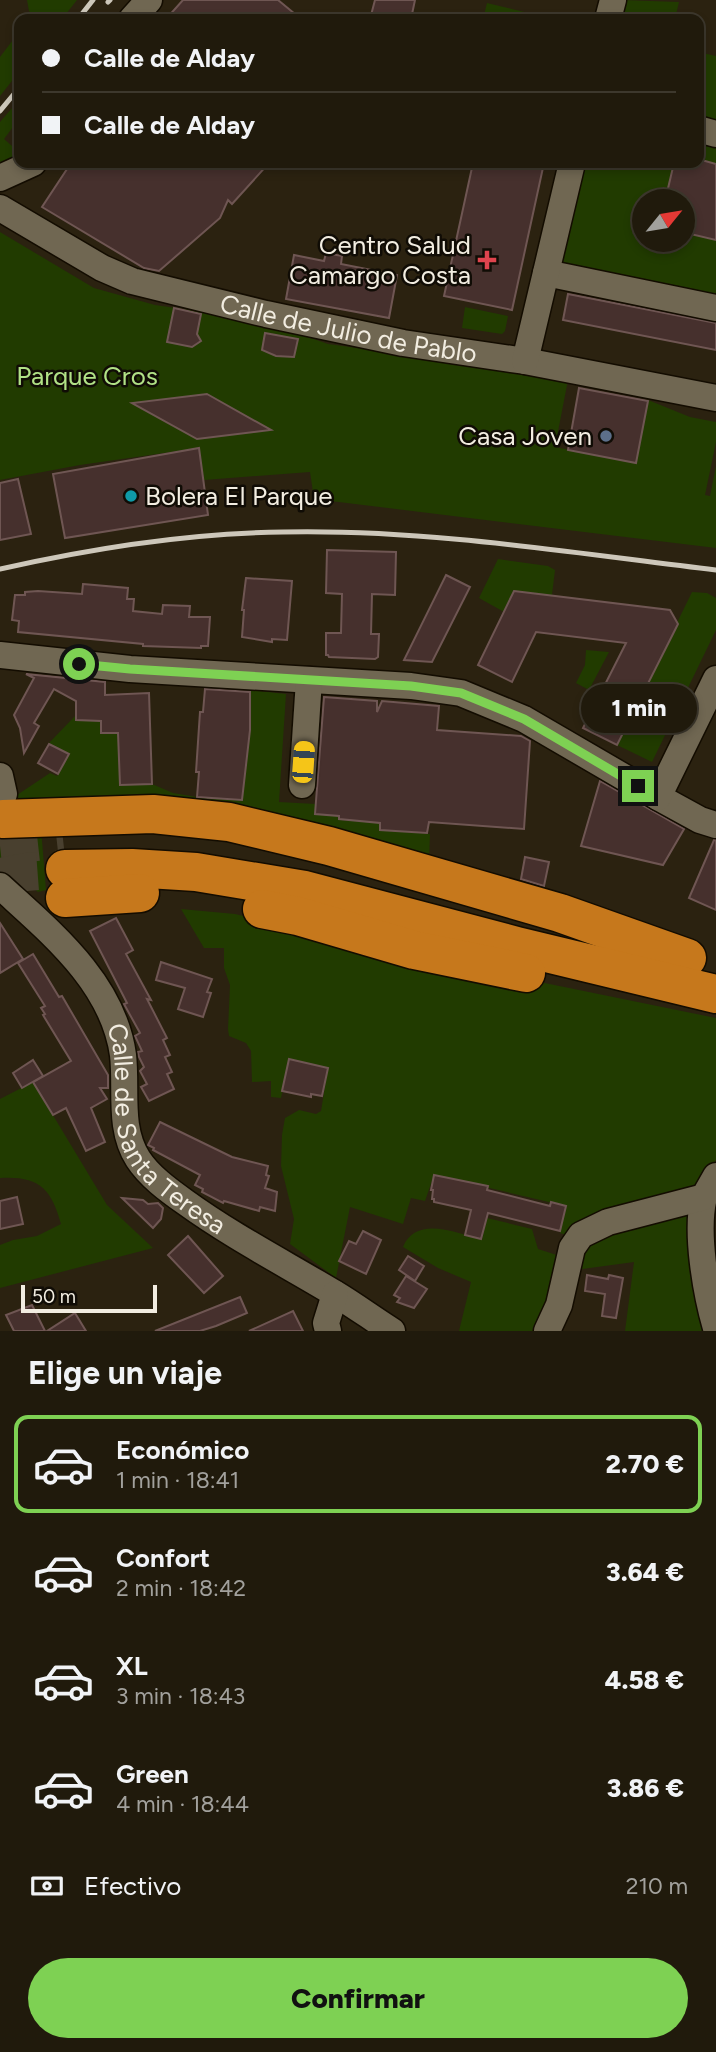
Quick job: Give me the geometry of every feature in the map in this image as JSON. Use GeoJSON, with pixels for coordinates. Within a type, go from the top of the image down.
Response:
{"type":"FeatureCollection","features":[{"type":"Feature","properties":{"kind":"highway"},"geometry":{"type":"LineString","coordinates":[[1,814],[153,814],[229,822],[329,846],[560,913],[701,961]]}},
{"type":"Feature","properties":{"kind":"highway"},"geometry":{"type":"LineString","coordinates":[[69,876],[118,838],[191,843],[244,851],[524,922],[701,961]]}},
{"type":"Feature","properties":{"kind":"highway"},"geometry":{"type":"LineString","coordinates":[[69,876],[132,868],[195,872],[305,890],[517,946],[716,994]]}},
{"type":"Feature","properties":{"kind":"highway"},"geometry":{"type":"LineString","coordinates":[[69,876],[134,893],[238,904],[298,916],[414,950],[716,1008]]}},
{"type":"Feature","properties":{"kind":"street"},"geometry":{"type":"LineString","coordinates":[[136,14],[149,0]]}},
{"type":"Feature","properties":{"kind":"street"},"geometry":{"type":"LineString","coordinates":[[0,178],[22,168]]}},
{"type":"Feature","properties":{"kind":"street"},"geometry":{"type":"LineString","coordinates":[[525,361],[571,168]]}},
{"type":"Feature","properties":{"kind":"street","name":"Calle de Julio de Pablo"},"geometry":{"type":"LineString","coordinates":[[0,208],[102,268],[132,281],[266,314],[403,343],[525,361],[716,398]]}},
{"type":"Feature","properties":{"kind":"street"},"geometry":{"type":"LineString","coordinates":[[546,273],[716,307]]}},
{"type":"Feature","properties":{"kind":"street"},"geometry":{"type":"LineString","coordinates":[[2,659],[411,686],[461,693],[524,719],[658,797],[700,820],[716,825]]}},
{"type":"Feature","properties":{"kind":"street"},"geometry":{"type":"LineString","coordinates":[[658,797],[716,679]]}},
{"type":"Feature","properties":{"kind":"street"},"geometry":{"type":"LineString","coordinates":[[302,785],[309,680]]}},
{"type":"Feature","properties":{"kind":"street"},"geometry":{"type":"LineString","coordinates":[[0,776],[4,794],[1,814]]}},
{"type":"Feature","properties":{"kind":"street"},"geometry":{"type":"LineString","coordinates":[[10,906],[69,876],[69,906],[60,918],[60,942]]}},
{"type":"Feature","properties":{"kind":"street","name":"Calle de Santa Teresa"},"geometry":{"type":"LineString","coordinates":[[0,886],[10,906],[60,942],[87,972],[99,993],[119,1036],[123,1055],[127,1132],[138,1160],[172,1192],[204,1216],[392,1331]]}},
{"type":"Feature","properties":{"kind":"street"},"geometry":{"type":"LineString","coordinates":[[710,1186],[699,1215],[708,1298],[716,1328]]}},
{"type":"Feature","properties":{"kind":"street"},"geometry":{"type":"LineString","coordinates":[[547,1331],[559,1305],[572,1248],[581,1235],[594,1227],[710,1186]]}},
{"type":"Feature","properties":{"kind":"street"},"geometry":{"type":"LineString","coordinates":[[328,1331],[326,1323],[335,1294]]}},
{"type":"Feature","properties":{"kind":"green space"},"geometry":{"type":"Polygon","coordinates":[[[27,0],[77,0],[66,14],[32,14],[27,0]]]}},
{"type":"Feature","properties":{"kind":"green space"},"geometry":{"type":"Polygon","coordinates":[[[622,0],[679,2],[676,14],[619,14],[622,0]]]}},
{"type":"Feature","properties":{"kind":"green space"},"geometry":{"type":"Polygon","coordinates":[[[487,3],[532,14],[484,14],[487,3]]]}},
{"type":"Feature","properties":{"kind":"green space"},"geometry":{"type":"Polygon","coordinates":[[[14,39],[14,78],[0,96],[0,57],[14,39]]]}},
{"type":"Feature","properties":{"kind":"green space"},"geometry":{"type":"Polygon","coordinates":[[[704,53],[716,56],[716,123],[704,120],[704,53]]]}},
{"type":"Feature","properties":{"kind":"green space"},"geometry":{"type":"Polygon","coordinates":[[[14,106],[14,126],[4,139],[14,148],[14,157],[0,166],[0,122],[14,106]]]}},
{"type":"Feature","properties":{"kind":"green space"},"geometry":{"type":"Polygon","coordinates":[[[704,138],[716,141],[716,298],[559,267],[583,168],[704,168],[704,138]]]}},
{"type":"Feature","properties":{"kind":"green space","name":"Parque Cros"},"geometry":{"type":"Polygon","coordinates":[[[0,232],[94,288],[155,305],[260,320],[328,344],[463,362],[568,380],[555,447],[636,463],[648,400],[690,417],[716,422],[716,442],[705,495],[710,496],[716,466],[716,548],[314,499],[310,472],[204,480],[199,448],[80,465],[0,480],[0,232]]]}},
{"type":"Feature","properties":{"kind":"green space"},"geometry":{"type":"Polygon","coordinates":[[[465,307],[508,316],[505,331],[502,334],[462,328],[465,307]]]}},
{"type":"Feature","properties":{"kind":"green space"},"geometry":{"type":"Polygon","coordinates":[[[498,559],[548,566],[555,570],[552,595],[515,591],[504,612],[479,598],[498,559]]]}},
{"type":"Feature","properties":{"kind":"green space"},"geometry":{"type":"Polygon","coordinates":[[[692,592],[707,593],[716,598],[716,630],[652,762],[617,745],[692,592]]]}},
{"type":"Feature","properties":{"kind":"green space"},"geometry":{"type":"Polygon","coordinates":[[[586,650],[609,652],[589,690],[576,683],[585,665],[586,650]]]}},
{"type":"Feature","properties":{"kind":"green space"},"geometry":{"type":"Polygon","coordinates":[[[250,690],[286,694],[279,802],[316,804],[316,814],[339,816],[340,820],[381,823],[381,830],[430,834],[429,861],[6,809],[17,795],[50,773],[57,776],[69,754],[49,743],[75,716],[77,720],[101,721],[101,733],[118,733],[120,785],[152,784],[173,793],[197,797],[242,799],[250,690]]]}},
{"type":"Feature","properties":{"kind":"green space"},"geometry":{"type":"Polygon","coordinates":[[[41,828],[46,890],[38,892],[0,860],[0,831],[41,828]]]}},
{"type":"Feature","properties":{"kind":"green space"},"geometry":{"type":"Polygon","coordinates":[[[181,909],[235,914],[457,965],[716,1018],[716,1160],[705,1177],[701,1194],[572,1237],[560,1233],[566,1206],[434,1175],[425,1201],[411,1198],[403,1224],[350,1207],[336,1278],[290,1244],[294,1219],[281,1166],[285,1118],[299,1110],[316,1114],[321,1111],[328,1068],[289,1060],[281,1098],[271,1097],[271,1081],[252,1082],[251,1051],[246,1043],[229,1036],[230,985],[224,968],[224,948],[204,948],[181,909]]]}},
{"type":"Feature","properties":{"kind":"green space"},"geometry":{"type":"Polygon","coordinates":[[[33,1082],[107,1205],[153,1248],[0,1288],[0,1245],[37,1236],[61,1224],[53,1201],[41,1187],[25,1179],[0,1178],[0,1099],[33,1082]]]}},
{"type":"Feature","properties":{"kind":"green space"},"geometry":{"type":"Polygon","coordinates":[[[698,1205],[710,1331],[625,1331],[634,1262],[575,1270],[587,1239],[698,1205]]]}},
{"type":"Feature","properties":{"kind":"green space"},"geometry":{"type":"Polygon","coordinates":[[[487,1218],[532,1229],[538,1249],[560,1256],[541,1331],[459,1331],[471,1282],[438,1268],[403,1247],[417,1231],[427,1229],[449,1231],[482,1240],[487,1218]]]}},
{"type":"Feature","properties":{"kind":"building"},"geometry":{"type":"Polygon","coordinates":[[[183,0],[278,0],[295,14],[170,14],[183,0]]]}},
{"type":"Feature","properties":{"kind":"building"},"geometry":{"type":"Polygon","coordinates":[[[375,0],[415,0],[412,14],[371,14],[375,0]]]}},
{"type":"Feature","properties":{"kind":"building"},"geometry":{"type":"Polygon","coordinates":[[[704,161],[716,164],[716,240],[695,235],[695,189],[668,189],[673,168],[704,168],[704,161]]]}},
{"type":"Feature","properties":{"kind":"building"},"geometry":{"type":"Polygon","coordinates":[[[68,168],[264,168],[232,204],[228,200],[220,218],[159,271],[144,268],[42,207],[68,168]]]}},
{"type":"Feature","properties":{"kind":"building","name":"Centro Salud Camargo Costa"},"geometry":{"type":"Polygon","coordinates":[[[472,168],[543,168],[512,310],[444,296],[472,168]]]}},
{"type":"Feature","properties":{"kind":"building"},"geometry":{"type":"Polygon","coordinates":[[[326,253],[342,256],[341,264],[397,275],[389,318],[286,299],[294,255],[324,261],[326,253]]]}},
{"type":"Feature","properties":{"kind":"building"},"geometry":{"type":"Polygon","coordinates":[[[568,294],[716,323],[716,350],[563,320],[568,294]]]}},
{"type":"Feature","properties":{"kind":"building"},"geometry":{"type":"Polygon","coordinates":[[[174,308],[201,314],[197,334],[201,341],[192,347],[167,342],[174,308]]]}},
{"type":"Feature","properties":{"kind":"building"},"geometry":{"type":"Polygon","coordinates":[[[265,333],[298,339],[294,357],[276,356],[262,350],[265,333]]]}},
{"type":"Feature","properties":{"kind":"building","name":"Casa Joven"},"geometry":{"type":"Polygon","coordinates":[[[579,388],[648,401],[636,463],[568,450],[579,388]]]}},
{"type":"Feature","properties":{"kind":"building"},"geometry":{"type":"Polygon","coordinates":[[[207,394],[271,430],[197,439],[132,403],[207,394]]]}},
{"type":"Feature","properties":{"kind":"building","name":"Bolera El Parque"},"geometry":{"type":"Polygon","coordinates":[[[199,448],[208,515],[65,538],[53,474],[199,448]]]}},
{"type":"Feature","properties":{"kind":"building"},"geometry":{"type":"Polygon","coordinates":[[[18,479],[31,534],[0,540],[0,483],[18,479]]]}},
{"type":"Feature","properties":{"kind":"building"},"geometry":{"type":"Polygon","coordinates":[[[327,550],[396,552],[395,595],[372,594],[371,634],[379,634],[378,657],[375,659],[326,655],[326,633],[341,633],[342,594],[326,593],[327,550]]]}},
{"type":"Feature","properties":{"kind":"building"},"geometry":{"type":"Polygon","coordinates":[[[446,575],[470,587],[432,662],[404,660],[446,575]]]}},
{"type":"Feature","properties":{"kind":"building"},"geometry":{"type":"Polygon","coordinates":[[[246,578],[292,581],[287,640],[272,639],[272,642],[242,637],[246,578]]]}},
{"type":"Feature","properties":{"kind":"building"},"geometry":{"type":"Polygon","coordinates":[[[83,584],[128,588],[127,599],[134,599],[133,611],[162,614],[163,605],[190,606],[189,617],[210,617],[208,646],[143,646],[18,632],[19,621],[12,620],[15,595],[38,591],[82,594],[83,584]]]}},
{"type":"Feature","properties":{"kind":"building"},"geometry":{"type":"Polygon","coordinates":[[[514,591],[670,610],[678,624],[617,745],[583,728],[626,643],[536,632],[512,682],[478,665],[514,591]]]}},
{"type":"Feature","properties":{"kind":"building"},"geometry":{"type":"Polygon","coordinates":[[[26,674],[105,682],[105,695],[149,693],[152,784],[120,785],[118,733],[101,733],[101,721],[76,720],[76,701],[54,689],[34,723],[39,726],[24,753],[20,728],[14,715],[34,678],[26,674]]]}},
{"type":"Feature","properties":{"kind":"building"},"geometry":{"type":"Polygon","coordinates":[[[205,689],[250,692],[250,730],[242,800],[197,797],[200,712],[203,712],[205,689]]]}},
{"type":"Feature","properties":{"kind":"building"},"geometry":{"type":"Polygon","coordinates":[[[324,697],[377,701],[377,712],[382,701],[439,706],[437,730],[521,736],[530,741],[524,829],[429,822],[427,833],[380,830],[380,823],[315,814],[324,697]]]}},
{"type":"Feature","properties":{"kind":"building"},"geometry":{"type":"Polygon","coordinates":[[[49,744],[69,754],[58,774],[38,763],[49,744]]]}},
{"type":"Feature","properties":{"kind":"building"},"geometry":{"type":"Polygon","coordinates":[[[600,781],[684,829],[663,865],[581,846],[600,781]]]}},
{"type":"Feature","properties":{"kind":"building"},"geometry":{"type":"Polygon","coordinates":[[[716,840],[716,910],[689,898],[716,840]]]}},
{"type":"Feature","properties":{"kind":"building"},"geometry":{"type":"Polygon","coordinates":[[[525,857],[549,862],[544,886],[521,879],[525,857]]]}},
{"type":"Feature","properties":{"kind":"building"},"geometry":{"type":"Polygon","coordinates":[[[116,918],[133,950],[126,954],[151,1000],[147,999],[167,1038],[163,1040],[170,1055],[165,1057],[172,1072],[167,1074],[174,1089],[149,1101],[141,1087],[147,1084],[140,1071],[144,1067],[138,1052],[142,1051],[135,1036],[140,1033],[90,931],[116,918]]]}},
{"type":"Feature","properties":{"kind":"building"},"geometry":{"type":"Polygon","coordinates":[[[0,923],[23,959],[0,973],[0,923]]]}},
{"type":"Feature","properties":{"kind":"building"},"geometry":{"type":"Polygon","coordinates":[[[33,954],[59,997],[62,996],[108,1075],[108,1088],[100,1088],[107,1099],[91,1108],[105,1142],[86,1151],[66,1108],[53,1115],[33,1082],[71,1061],[43,1015],[45,1014],[41,1008],[45,1006],[18,963],[33,954]]]}},
{"type":"Feature","properties":{"kind":"building"},"geometry":{"type":"Polygon","coordinates":[[[161,962],[212,979],[207,992],[211,993],[203,1017],[178,1009],[185,988],[156,980],[161,962]]]}},
{"type":"Feature","properties":{"kind":"building"},"geometry":{"type":"Polygon","coordinates":[[[289,1059],[328,1068],[322,1096],[311,1094],[311,1097],[282,1091],[289,1059]]]}},
{"type":"Feature","properties":{"kind":"building"},"geometry":{"type":"Polygon","coordinates":[[[33,1060],[43,1076],[22,1088],[13,1073],[33,1060]]]}},
{"type":"Feature","properties":{"kind":"building"},"geometry":{"type":"Polygon","coordinates":[[[160,1122],[232,1157],[268,1166],[266,1175],[269,1176],[265,1188],[277,1192],[275,1211],[260,1207],[259,1211],[224,1201],[223,1203],[202,1192],[203,1189],[195,1185],[200,1175],[148,1145],[160,1122]]]}},
{"type":"Feature","properties":{"kind":"building"},"geometry":{"type":"Polygon","coordinates":[[[434,1175],[488,1186],[487,1190],[550,1206],[551,1202],[566,1206],[560,1231],[488,1213],[481,1239],[465,1235],[471,1210],[434,1202],[431,1190],[434,1175]]]}},
{"type":"Feature","properties":{"kind":"building"},"geometry":{"type":"Polygon","coordinates":[[[17,1197],[23,1224],[0,1229],[0,1201],[17,1197]]]}},
{"type":"Feature","properties":{"kind":"building"},"geometry":{"type":"Polygon","coordinates":[[[122,1198],[143,1200],[148,1204],[158,1203],[163,1208],[161,1219],[153,1228],[122,1198]]]}},
{"type":"Feature","properties":{"kind":"building"},"geometry":{"type":"Polygon","coordinates":[[[363,1231],[381,1240],[366,1274],[339,1261],[349,1241],[356,1244],[363,1231]]]}},
{"type":"Feature","properties":{"kind":"building"},"geometry":{"type":"Polygon","coordinates":[[[188,1236],[223,1276],[204,1293],[168,1255],[188,1236]]]}},
{"type":"Feature","properties":{"kind":"building"},"geometry":{"type":"Polygon","coordinates":[[[408,1256],[424,1266],[415,1281],[399,1270],[408,1256]]]}},
{"type":"Feature","properties":{"kind":"building"},"geometry":{"type":"Polygon","coordinates":[[[587,1275],[608,1279],[609,1275],[623,1278],[616,1318],[602,1316],[605,1294],[585,1291],[587,1275]]]}},
{"type":"Feature","properties":{"kind":"building"},"geometry":{"type":"Polygon","coordinates":[[[406,1276],[427,1289],[414,1308],[397,1302],[400,1298],[394,1295],[406,1276]]]}},
{"type":"Feature","properties":{"kind":"building"},"geometry":{"type":"Polygon","coordinates":[[[240,1297],[247,1313],[216,1326],[200,1331],[155,1331],[240,1297]]]}},
{"type":"Feature","properties":{"kind":"building"},"geometry":{"type":"Polygon","coordinates":[[[32,1305],[45,1331],[14,1331],[6,1315],[32,1305]]]}},
{"type":"Feature","properties":{"kind":"building"},"geometry":{"type":"Polygon","coordinates":[[[293,1311],[303,1331],[249,1331],[293,1311]]]}},
{"type":"Feature","properties":{"kind":"building"},"geometry":{"type":"Polygon","coordinates":[[[75,1313],[86,1331],[47,1331],[75,1313]]]}},
{"type":"Feature","properties":{"kind":"tunnel"},"geometry":{"type":"LineString","coordinates":[[0,846],[63,839]]}},
{"type":"Feature","properties":{"kind":"tunnel"},"geometry":{"type":"LineString","coordinates":[[0,877],[65,869]]}},
{"type":"Feature","properties":{"kind":"railway"},"geometry":{"type":"LineString","coordinates":[[82,14],[93,0]]}},
{"type":"Feature","properties":{"kind":"railway"},"geometry":{"type":"LineString","coordinates":[[0,111],[14,94]]}},
{"type":"Feature","properties":{"kind":"railway"},"geometry":{"type":"LineString","coordinates":[[0,569],[105,548],[211,535],[337,532],[446,538],[716,570]]}},
{"type":"Feature","properties":{"kind":"place","name":"Centro Salud Camargo Costa"},"geometry":{"type":"Point","coordinates":[487,260]}},
{"type":"Feature","properties":{"kind":"place","name":"Casa Joven"},"geometry":{"type":"Point","coordinates":[606,436]}},
{"type":"Feature","properties":{"kind":"place","name":"Bolera El Parque"},"geometry":{"type":"Point","coordinates":[131,496]}},
{"type":"Feature","properties":{"kind":"route"},"geometry":{"type":"LineString","coordinates":[[79,664],[411,686],[461,693],[524,719],[638,786]]}}]}
